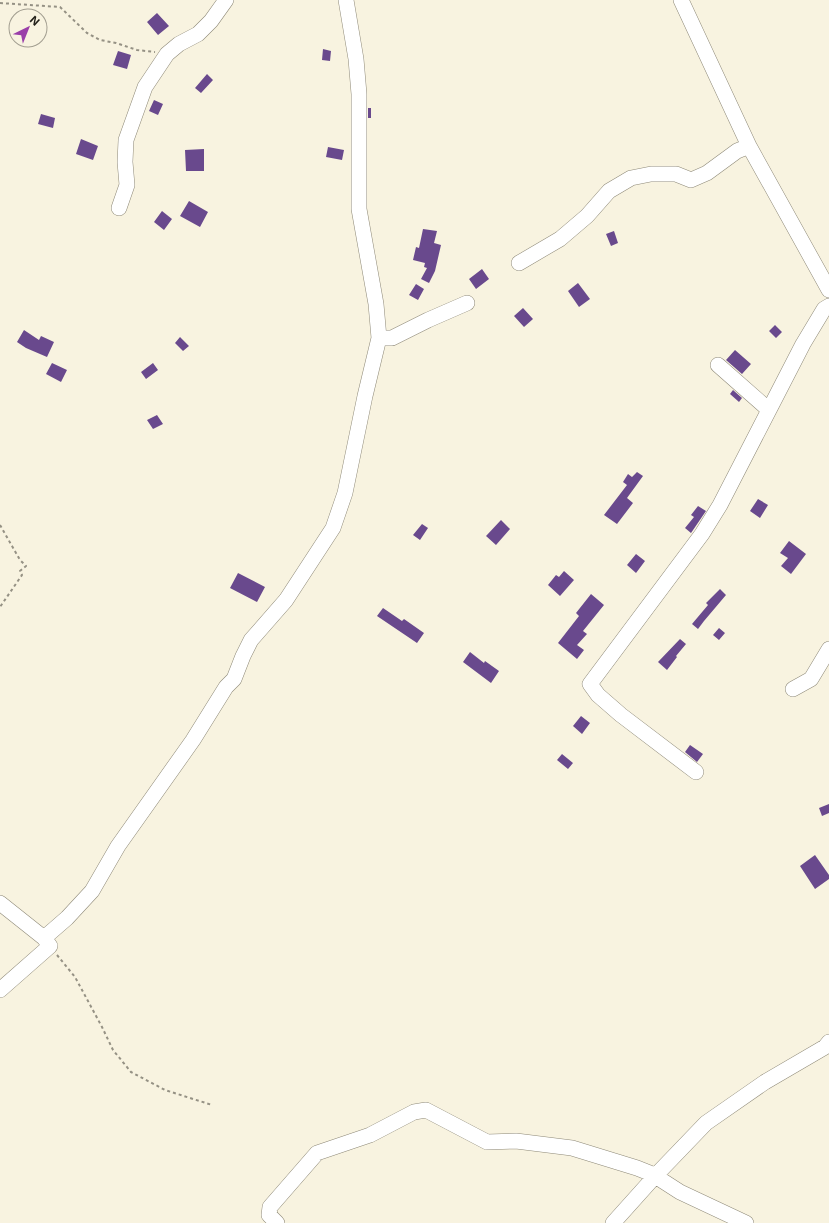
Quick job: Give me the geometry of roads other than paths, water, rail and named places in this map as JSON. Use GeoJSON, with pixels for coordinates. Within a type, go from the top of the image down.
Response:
{"type":"FeatureCollection","features":[{"type":"Feature","properties":{"kind":"street"},"geometry":{"type":"LineString","coordinates":[[119,208],[126,185],[126,140],[145,87],[167,54],[179,44],[198,34],[212,21],[226,0]]}},
{"type":"Feature","properties":{"kind":"street"},"geometry":{"type":"LineString","coordinates":[[0,990],[47,942],[92,891],[118,846],[193,740],[226,687],[234,679],[251,640],[286,600],[333,528],[345,493],[365,396],[379,338],[376,304],[359,210],[359,94],[356,59],[346,0]]}},
{"type":"Feature","properties":{"kind":"street"},"geometry":{"type":"LineString","coordinates":[[681,0],[749,146],[829,290]]}},
{"type":"Feature","properties":{"kind":"street"},"geometry":{"type":"LineString","coordinates":[[519,263],[560,239],[587,216],[609,190],[630,178],[651,174],[676,174],[691,180],[707,172],[737,151],[749,146]]}},
{"type":"Feature","properties":{"kind":"street"},"geometry":{"type":"LineString","coordinates":[[379,338],[392,338],[428,320],[468,303]]}},
{"type":"Feature","properties":{"kind":"street"},"geometry":{"type":"LineString","coordinates":[[696,772],[621,715],[598,695],[590,684],[702,534],[720,505],[803,344],[824,309],[829,306]]}},
{"type":"Feature","properties":{"kind":"street"},"geometry":{"type":"LineString","coordinates":[[718,365],[769,410]]}},
{"type":"Feature","properties":{"kind":"street"},"geometry":{"type":"LineString","coordinates":[[793,689],[810,679],[829,649]]}},
{"type":"Feature","properties":{"kind":"street"},"geometry":{"type":"LineString","coordinates":[[0,903],[47,942]]}},
{"type":"Feature","properties":{"kind":"street"},"geometry":{"type":"LineString","coordinates":[[613,1223],[655,1176],[706,1123],[766,1082],[825,1047],[829,1042]]}},
{"type":"Feature","properties":{"kind":"street"},"geometry":{"type":"LineString","coordinates":[[269,1220],[270,1206],[317,1153],[370,1135],[414,1112],[426,1110],[487,1142],[516,1141],[572,1148],[638,1168],[652,1174],[680,1192],[746,1223]]}}]}
